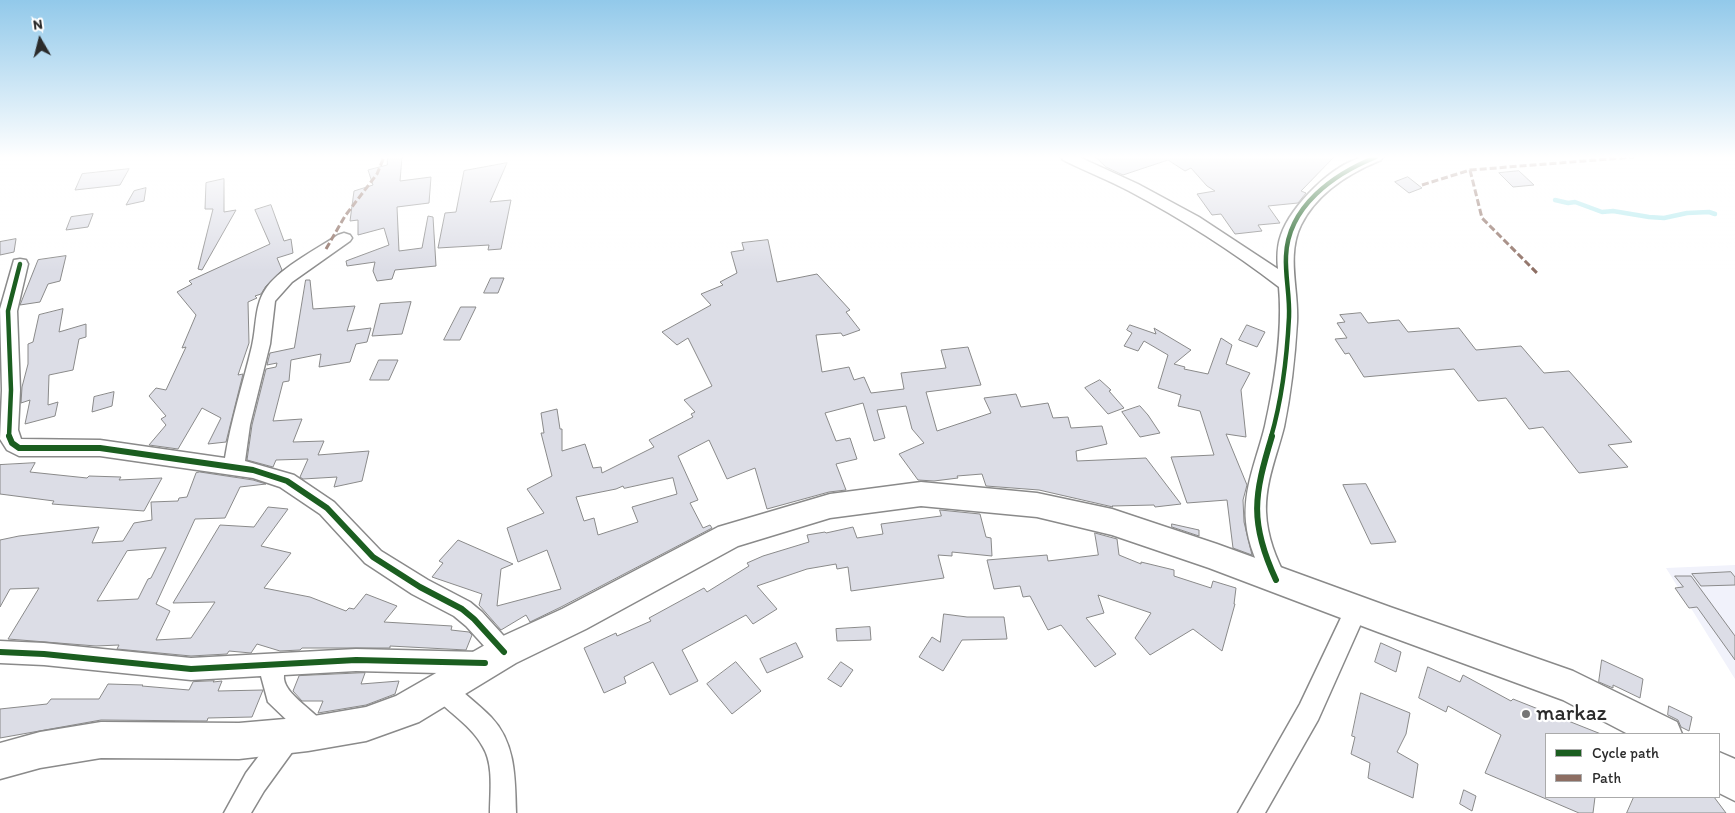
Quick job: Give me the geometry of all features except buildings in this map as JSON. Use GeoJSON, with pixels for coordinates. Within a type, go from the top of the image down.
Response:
{"type":"FeatureCollection","features":[{"type":"Feature","properties":{"kind":"main road"},"geometry":{"type":"LineString","coordinates":[[0,761],[49,748],[101,740],[205,742],[303,734],[366,724],[406,710],[495,658],[574,619],[729,536],[830,506],[905,496],[938,495],[1037,505],[1112,522],[1217,557],[1356,610],[1574,687],[1662,733]]}},
{"type":"Feature","properties":{"kind":"main road"},"geometry":{"type":"LineString","coordinates":[[1720,771],[1735,782]]}},
{"type":"Feature","properties":{"kind":"street"},"geometry":{"type":"LineString","coordinates":[[1147,195],[1248,255],[1288,285]]}},
{"type":"Feature","properties":{"kind":"street"},"geometry":{"type":"LineString","coordinates":[[1276,580],[1259,542],[1256,500],[1278,408],[1289,313],[1287,244],[1292,226],[1315,195]]}},
{"type":"Feature","properties":{"kind":"street"},"geometry":{"type":"LineString","coordinates":[[234,466],[240,425],[261,344],[267,301],[274,290],[286,278],[344,238]]}},
{"type":"Feature","properties":{"kind":"street"},"geometry":{"type":"LineString","coordinates":[[0,652],[61,655],[191,669],[274,666],[356,660],[495,658],[474,619],[462,609],[414,584],[373,558],[326,508],[287,480],[234,466],[88,446],[19,448],[12,444],[8,436],[11,390],[8,311],[20,264]]}},
{"type":"Feature","properties":{"kind":"street"},"geometry":{"type":"LineString","coordinates":[[1251,813],[1309,712],[1356,610]]}},
{"type":"Feature","properties":{"kind":"street"},"geometry":{"type":"LineString","coordinates":[[237,813],[255,782],[303,734],[276,694],[272,679],[274,666]]}},
{"type":"Feature","properties":{"kind":"street"},"geometry":{"type":"LineString","coordinates":[[442,688],[488,732],[497,749],[501,769],[504,813]]}},
{"type":"Feature","properties":{"kind":"shaded area"},"geometry":{"type":"Polygon","coordinates":[[[1735,565],[1735,679],[1666,568],[1735,565]]]}},
{"type":"Feature","properties":{"kind":"waterway"},"geometry":{"type":"LineString","coordinates":[[1555,200],[1568,203],[1575,202],[1602,212],[1613,211],[1649,217],[1664,218],[1687,213],[1709,212],[1715,214]]}},
{"type":"Feature","properties":{"kind":"marked path"},"geometry":{"type":"LineString","coordinates":[[326,249],[345,216],[361,195]]}},
{"type":"Feature","properties":{"kind":"marked path"},"geometry":{"type":"LineString","coordinates":[[1476,195],[1482,218],[1538,274]]}},
{"type":"Feature","properties":{"kind":"cycle path"},"geometry":{"type":"LineString","coordinates":[[1276,580],[1260,542],[1256,501],[1261,473],[1274,427],[1284,371],[1289,315],[1285,258],[1286,246],[1293,225],[1300,213],[1315,195]]}},
{"type":"Feature","properties":{"kind":"cycle path"},"geometry":{"type":"LineString","coordinates":[[20,264],[8,311],[11,390],[8,430],[9,439],[14,445],[19,448],[100,448],[253,470],[287,481],[327,508],[373,557],[420,587],[462,609],[474,619],[504,652]]}},
{"type":"Feature","properties":{"kind":"cycle path"},"geometry":{"type":"LineString","coordinates":[[0,652],[44,654],[191,669],[356,660],[485,663]]}},
{"type":"Feature","properties":{"kind":"place","name":"markaz"},"geometry":{"type":"Point","coordinates":[1526,714]}}]}
